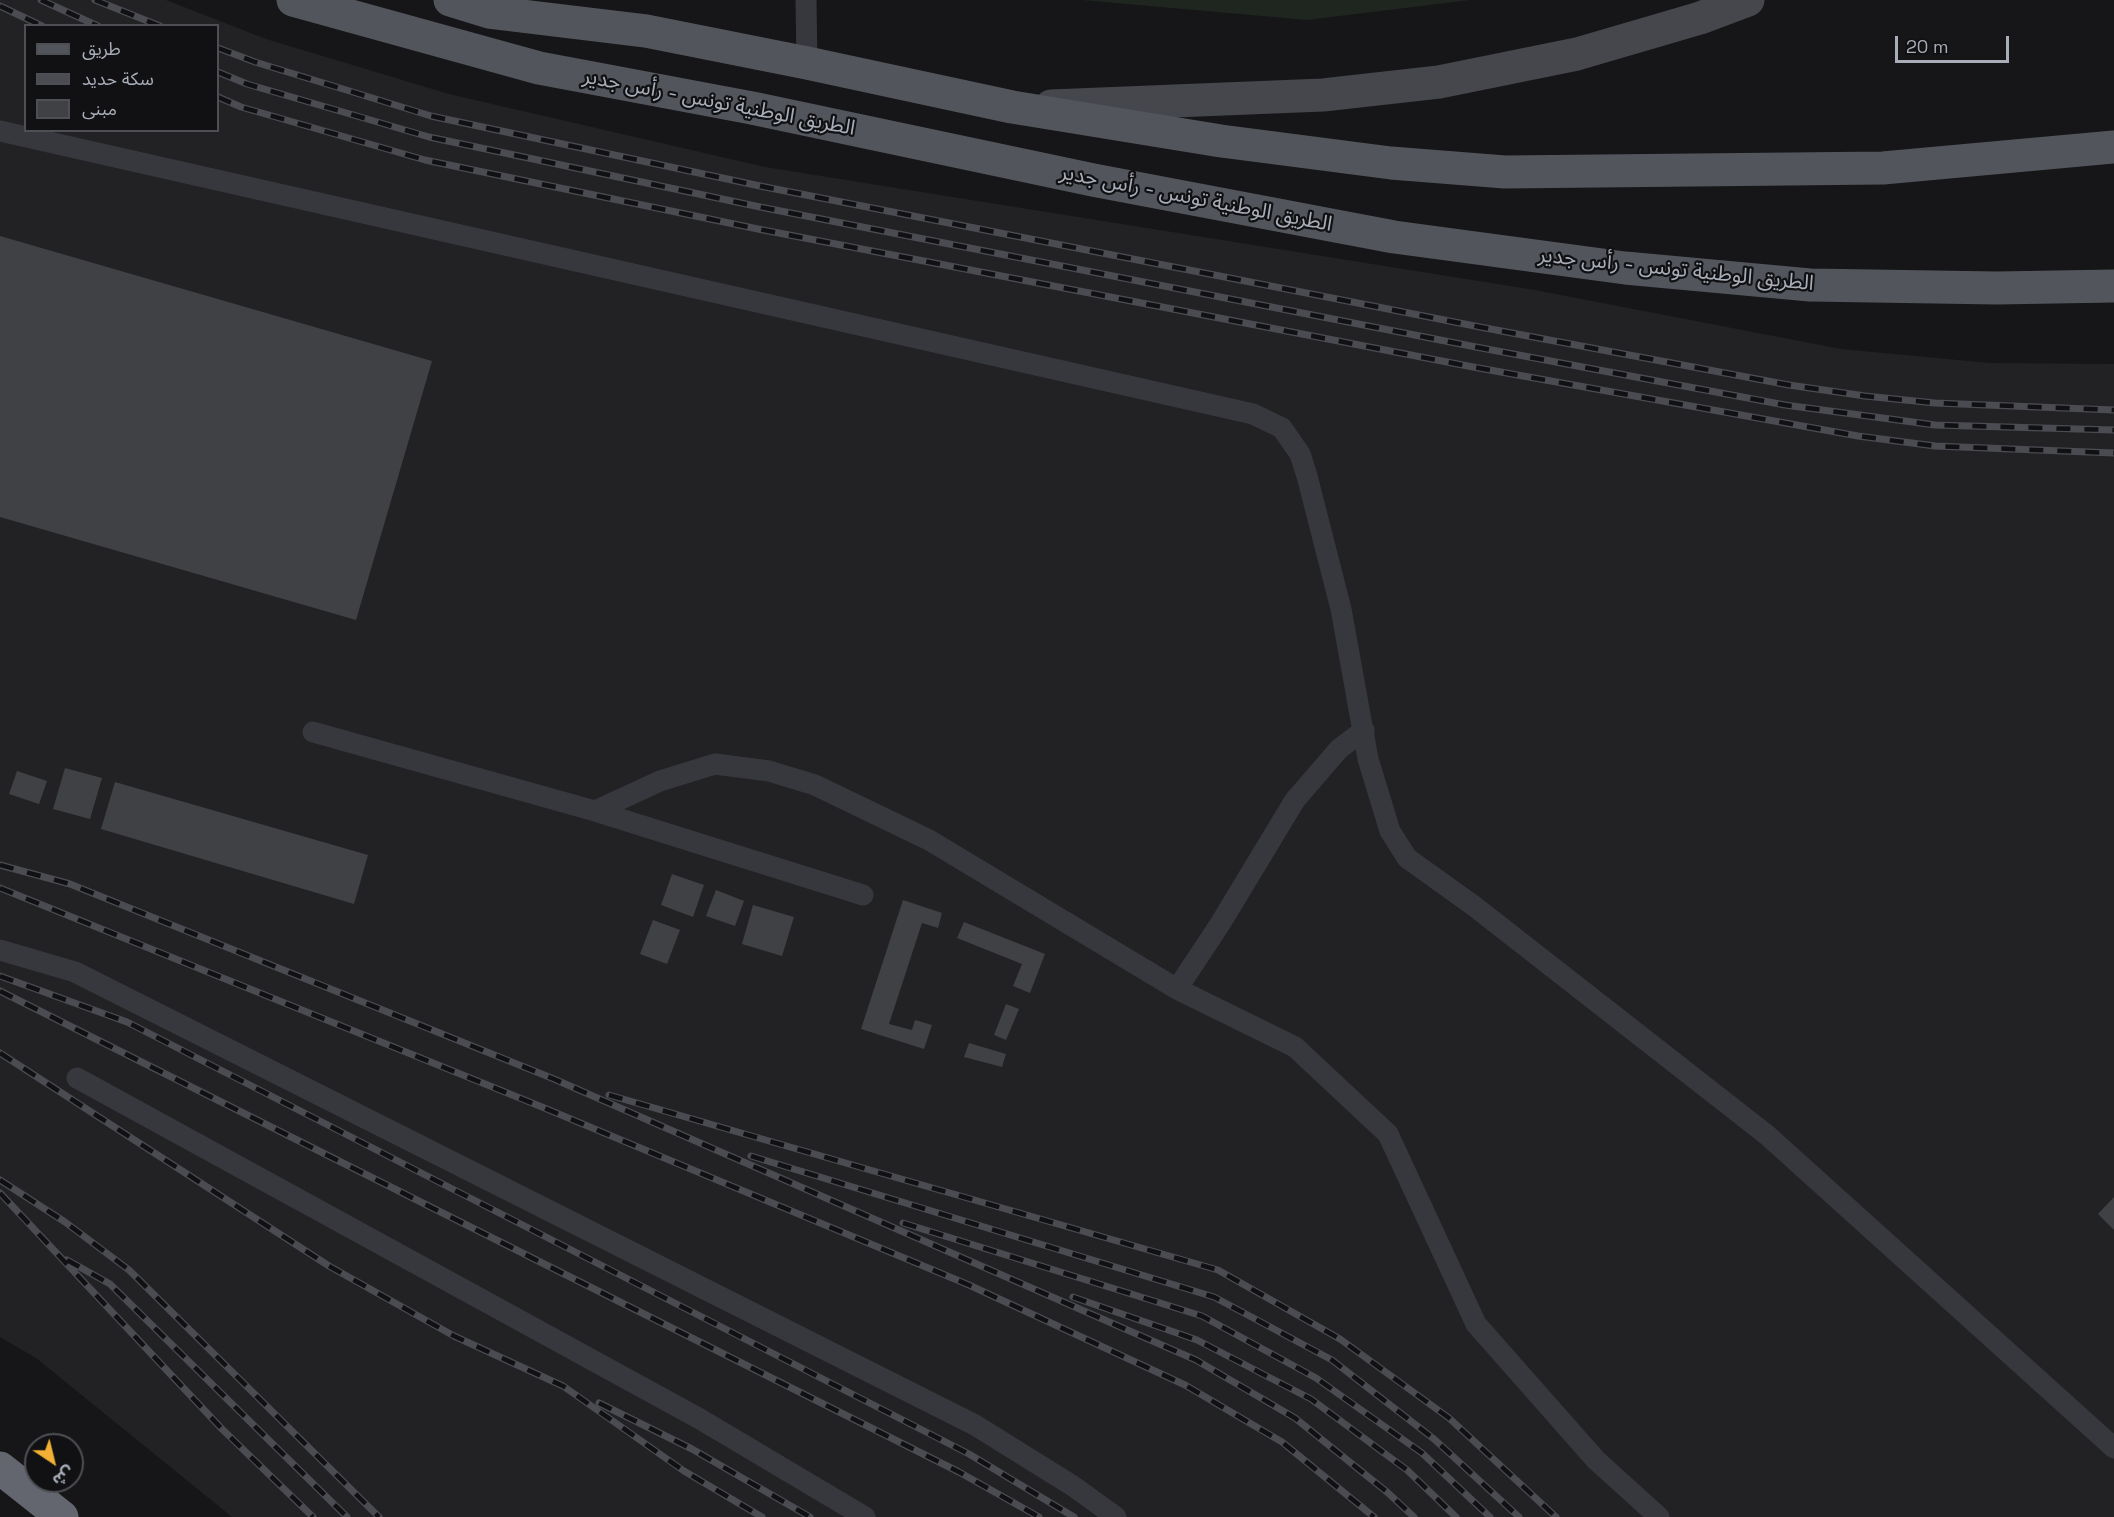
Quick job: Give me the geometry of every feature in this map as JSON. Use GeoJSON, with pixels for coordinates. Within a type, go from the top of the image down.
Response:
{"type":"FeatureCollection","features":[{"type":"Feature","properties":{"kind":"highway"},"geometry":{"type":"LineString","coordinates":[[0,1468],[62,1517]]}},
{"type":"Feature","properties":{"kind":"main road","name":"الطريق الوطنية تونس - رأس جدير"},"geometry":{"type":"LineString","coordinates":[[293,0],[538,68],[752,108],[1093,180],[1394,237],[1624,268],[1810,285],[1996,288],[2114,286]]}},
{"type":"Feature","properties":{"kind":"main road"},"geometry":{"type":"LineString","coordinates":[[450,0],[489,12],[646,32],[807,63],[1012,107],[1233,143],[1391,163],[1505,172],[1883,168],[2114,147]]}},
{"type":"Feature","properties":{"kind":"main road"},"geometry":{"type":"LineString","coordinates":[[1012,107],[1323,95],[1439,82],[1577,54],[1700,18],[1748,0]]}},
{"type":"Feature","properties":{"kind":"lane"},"geometry":{"type":"LineString","coordinates":[[806,0],[807,63]]}},
{"type":"Feature","properties":{"kind":"lane"},"geometry":{"type":"LineString","coordinates":[[0,130],[1253,414],[1282,428],[1300,454],[1341,609],[1368,759],[1390,831],[1407,858],[1474,906],[1767,1135],[2114,1448]]}},
{"type":"Feature","properties":{"kind":"lane"},"geometry":{"type":"LineString","coordinates":[[1177,989],[1220,924],[1295,800],[1339,749],[1364,730]]}},
{"type":"Feature","properties":{"kind":"lane"},"geometry":{"type":"LineString","coordinates":[[313,732],[595,811],[863,895]]}},
{"type":"Feature","properties":{"kind":"lane"},"geometry":{"type":"LineString","coordinates":[[595,811],[660,781],[715,764],[769,771],[816,785],[929,840],[1177,989],[1295,1047],[1388,1134],[1476,1324],[1596,1460],[1659,1517]]}},
{"type":"Feature","properties":{"kind":"lane"},"geometry":{"type":"LineString","coordinates":[[0,950],[85,977],[975,1425],[1073,1486],[1116,1517]]}},
{"type":"Feature","properties":{"kind":"lane"},"geometry":{"type":"LineString","coordinates":[[77,1078],[700,1419],[865,1517]]}},
{"type":"Feature","properties":{"kind":"shaded area"},"geometry":{"type":"Polygon","coordinates":[[[0,0],[166,0],[266,39],[449,94],[765,167],[1535,290],[1841,349],[1990,363],[2114,364],[2114,1517],[232,1517],[36,1358],[0,1337],[0,0]]]}},
{"type":"Feature","properties":{"kind":"shaded area"},"geometry":{"type":"Polygon","coordinates":[[[1082,0],[1470,0],[1307,20],[1082,0]]]}},
{"type":"Feature","properties":{"kind":"building"},"geometry":{"type":"Polygon","coordinates":[[[0,236],[432,361],[356,620],[0,517],[0,236]]]}},
{"type":"Feature","properties":{"kind":"building"},"geometry":{"type":"Polygon","coordinates":[[[65,768],[102,778],[90,819],[53,809],[65,768]]]}},
{"type":"Feature","properties":{"kind":"building"},"geometry":{"type":"Polygon","coordinates":[[[17,771],[47,781],[39,804],[9,794],[17,771]]]}},
{"type":"Feature","properties":{"kind":"building"},"geometry":{"type":"Polygon","coordinates":[[[115,782],[368,855],[354,904],[101,829],[115,782]]]}},
{"type":"Feature","properties":{"kind":"building"},"geometry":{"type":"Polygon","coordinates":[[[672,874],[704,885],[693,917],[661,905],[672,874]]]}},
{"type":"Feature","properties":{"kind":"building"},"geometry":{"type":"Polygon","coordinates":[[[716,890],[744,901],[735,926],[706,916],[716,890]]]}},
{"type":"Feature","properties":{"kind":"building"},"geometry":{"type":"Polygon","coordinates":[[[903,900],[942,913],[938,928],[922,923],[889,1024],[912,1030],[915,1020],[932,1025],[924,1049],[861,1029],[903,900]]]}},
{"type":"Feature","properties":{"kind":"building"},"geometry":{"type":"Polygon","coordinates":[[[753,905],[794,917],[782,956],[742,944],[753,905]]]}},
{"type":"Feature","properties":{"kind":"building"},"geometry":{"type":"Polygon","coordinates":[[[653,920],[680,930],[667,964],[640,954],[653,920]]]}},
{"type":"Feature","properties":{"kind":"building"},"geometry":{"type":"Polygon","coordinates":[[[964,922],[1045,954],[1030,993],[1013,986],[1022,964],[957,938],[964,922]]]}},
{"type":"Feature","properties":{"kind":"building"},"geometry":{"type":"Polygon","coordinates":[[[1006,1004],[1019,1009],[1006,1040],[994,1035],[1006,1004]]]}},
{"type":"Feature","properties":{"kind":"building"},"geometry":{"type":"Polygon","coordinates":[[[969,1043],[1006,1054],[1002,1067],[964,1057],[969,1043]]]}},
{"type":"Feature","properties":{"kind":"building"},"geometry":{"type":"Polygon","coordinates":[[[2114,1197],[2114,1230],[2098,1214],[2114,1197]]]}},
{"type":"Feature","properties":{"kind":"railway"},"geometry":{"type":"LineString","coordinates":[[41,0],[94,24]]}},
{"type":"Feature","properties":{"kind":"railway"},"geometry":{"type":"LineString","coordinates":[[95,0],[155,24]]}},
{"type":"Feature","properties":{"kind":"railway"},"geometry":{"type":"LineString","coordinates":[[0,6],[38,24]]}},
{"type":"Feature","properties":{"kind":"railway"},"geometry":{"type":"LineString","coordinates":[[219,48],[255,62],[431,116],[760,186],[1480,327],[1789,385],[1865,396],[1935,403],[2114,410]]}},
{"type":"Feature","properties":{"kind":"railway"},"geometry":{"type":"LineString","coordinates":[[219,72],[247,84],[429,137],[760,207],[1476,347],[1785,405],[1935,425],[2114,430]]}},
{"type":"Feature","properties":{"kind":"railway"},"geometry":{"type":"LineString","coordinates":[[219,97],[241,107],[425,160],[758,229],[1473,367],[1858,436],[1935,446],[2114,453]]}},
{"type":"Feature","properties":{"kind":"railway"},"geometry":{"type":"LineString","coordinates":[[0,865],[70,884],[554,1079],[1196,1360],[1295,1418],[1387,1492],[1414,1517]]}},
{"type":"Feature","properties":{"kind":"railway"},"geometry":{"type":"LineString","coordinates":[[0,888],[542,1107],[969,1285],[1185,1385],[1282,1442],[1374,1517]]}},
{"type":"Feature","properties":{"kind":"railway"},"geometry":{"type":"LineString","coordinates":[[0,976],[127,1022],[969,1454],[1074,1517]]}},
{"type":"Feature","properties":{"kind":"railway"},"geometry":{"type":"LineString","coordinates":[[0,991],[959,1472],[1039,1517]]}},
{"type":"Feature","properties":{"kind":"railway"},"geometry":{"type":"LineString","coordinates":[[0,1053],[329,1266],[454,1336],[563,1386],[684,1471],[762,1517]]}},
{"type":"Feature","properties":{"kind":"railway"},"geometry":{"type":"LineString","coordinates":[[609,1095],[1218,1270],[1340,1339],[1449,1418],[1556,1517]]}},
{"type":"Feature","properties":{"kind":"railway"},"geometry":{"type":"LineString","coordinates":[[751,1156],[1214,1297],[1332,1360],[1434,1439],[1519,1517]]}},
{"type":"Feature","properties":{"kind":"railway"},"geometry":{"type":"LineString","coordinates":[[0,1180],[65,1222],[129,1270],[379,1517]]}},
{"type":"Feature","properties":{"kind":"railway"},"geometry":{"type":"LineString","coordinates":[[0,1193],[222,1429],[313,1517]]}},
{"type":"Feature","properties":{"kind":"railway"},"geometry":{"type":"LineString","coordinates":[[903,1223],[1202,1316],[1316,1378],[1422,1453],[1490,1517]]}},
{"type":"Feature","properties":{"kind":"railway"},"geometry":{"type":"LineString","coordinates":[[67,1260],[110,1284],[347,1517]]}},
{"type":"Feature","properties":{"kind":"railway"},"geometry":{"type":"LineString","coordinates":[[1073,1297],[1197,1340],[1311,1399],[1407,1470],[1456,1517]]}},
{"type":"Feature","properties":{"kind":"railway"},"geometry":{"type":"LineString","coordinates":[[599,1403],[692,1449],[810,1517]]}}]}
